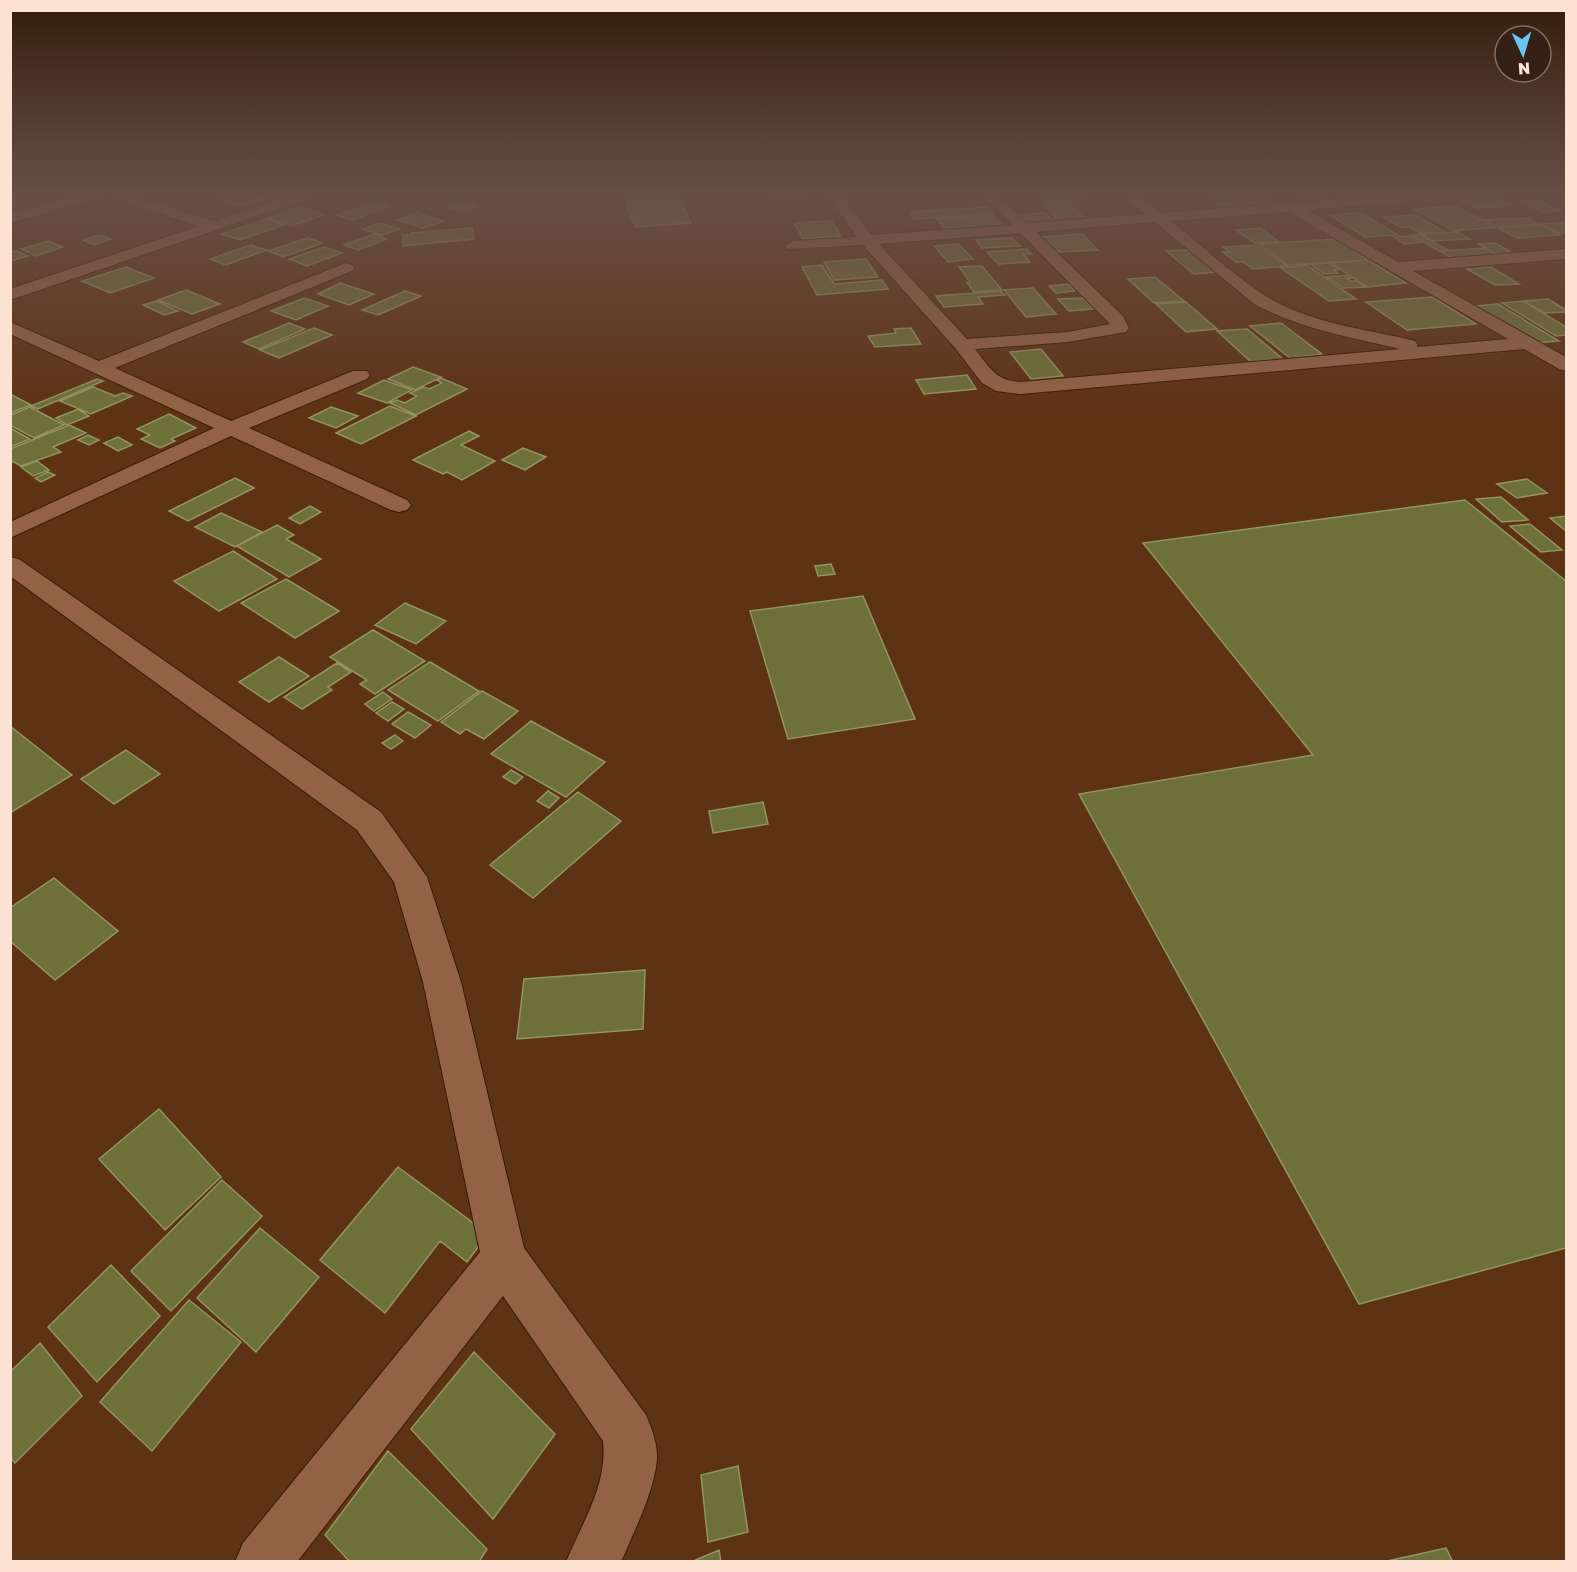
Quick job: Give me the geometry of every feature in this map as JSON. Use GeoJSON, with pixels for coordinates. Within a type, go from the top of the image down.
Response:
{"type":"FeatureCollection","features":[{"type":"Feature","properties":{"kind":"street"},"geometry":{"type":"LineString","coordinates":[[10,295],[98,265]]}},
{"type":"Feature","properties":{"kind":"street"},"geometry":{"type":"LineString","coordinates":[[890,265],[962,345],[989,379],[1003,387],[1021,388],[1526,343]]}},
{"type":"Feature","properties":{"kind":"street"},"geometry":{"type":"LineString","coordinates":[[962,345],[1068,337],[1120,328],[1117,320],[1061,265]]}},
{"type":"Feature","properties":{"kind":"street"},"geometry":{"type":"LineString","coordinates":[[1217,265],[1277,311],[1308,321],[1438,351]]}},
{"type":"Feature","properties":{"kind":"street"},"geometry":{"type":"LineString","coordinates":[[1394,265],[1545,355],[1566,365]]}},
{"type":"Feature","properties":{"kind":"street"},"geometry":{"type":"LineString","coordinates":[[1397,267],[1418,265]]}},
{"type":"Feature","properties":{"kind":"street"},"geometry":{"type":"LineString","coordinates":[[98,368],[346,268]]}},
{"type":"Feature","properties":{"kind":"street"},"geometry":{"type":"LineString","coordinates":[[10,327],[399,505]]}},
{"type":"Feature","properties":{"kind":"street"},"geometry":{"type":"LineString","coordinates":[[1068,337],[1108,380]]}},
{"type":"Feature","properties":{"kind":"street"},"geometry":{"type":"LineString","coordinates":[[1545,355],[1566,352]]}},
{"type":"Feature","properties":{"kind":"street"},"geometry":{"type":"LineString","coordinates":[[10,531],[229,429],[360,375]]}},
{"type":"Feature","properties":{"kind":"street"},"geometry":{"type":"LineString","coordinates":[[10,564],[369,821],[411,877],[442,982],[504,1258],[628,1433],[631,1459],[620,1501],[593,1562]]}},
{"type":"Feature","properties":{"kind":"street"},"geometry":{"type":"LineString","coordinates":[[262,1562],[504,1258]]}},
{"type":"Feature","properties":{"kind":"building"},"geometry":{"type":"Polygon","coordinates":[[[822,265],[834,284],[882,280],[888,289],[817,295],[802,267],[822,265]]]}},
{"type":"Feature","properties":{"kind":"building"},"geometry":{"type":"Polygon","coordinates":[[[826,265],[870,265],[878,277],[834,280],[826,265]]]}},
{"type":"Feature","properties":{"kind":"building"},"geometry":{"type":"Polygon","coordinates":[[[1183,265],[1209,265],[1217,272],[1194,274],[1183,265]]]}},
{"type":"Feature","properties":{"kind":"building"},"geometry":{"type":"Polygon","coordinates":[[[1248,265],[1287,266],[1253,269],[1248,265]]]}},
{"type":"Feature","properties":{"kind":"building"},"geometry":{"type":"Polygon","coordinates":[[[1308,265],[1356,299],[1329,301],[1281,268],[1308,265]]]}},
{"type":"Feature","properties":{"kind":"building"},"geometry":{"type":"Polygon","coordinates":[[[1312,265],[1334,265],[1340,269],[1334,270],[1338,273],[1324,274],[1312,265]]]}},
{"type":"Feature","properties":{"kind":"building"},"geometry":{"type":"Polygon","coordinates":[[[1335,265],[1377,265],[1406,283],[1367,287],[1335,265]]]}},
{"type":"Feature","properties":{"kind":"building"},"geometry":{"type":"Polygon","coordinates":[[[982,266],[1002,290],[974,292],[959,267],[982,266]]]}},
{"type":"Feature","properties":{"kind":"building"},"geometry":{"type":"Polygon","coordinates":[[[126,267],[154,278],[110,293],[82,281],[126,267]]]}},
{"type":"Feature","properties":{"kind":"building"},"geometry":{"type":"Polygon","coordinates":[[[1491,267],[1519,284],[1495,285],[1467,269],[1491,267]]]}},
{"type":"Feature","properties":{"kind":"building"},"geometry":{"type":"Polygon","coordinates":[[[1349,275],[1352,278],[1346,278],[1357,281],[1365,287],[1344,288],[1327,277],[1349,275]]]}},
{"type":"Feature","properties":{"kind":"building"},"geometry":{"type":"Polygon","coordinates":[[[1155,277],[1184,301],[1154,303],[1128,279],[1155,277]]]}},
{"type":"Feature","properties":{"kind":"building"},"geometry":{"type":"Polygon","coordinates":[[[340,283],[374,294],[349,305],[318,294],[340,283]]]}},
{"type":"Feature","properties":{"kind":"building"},"geometry":{"type":"Polygon","coordinates":[[[1069,284],[1075,291],[1056,293],[1049,286],[1069,284]]]}},
{"type":"Feature","properties":{"kind":"building"},"geometry":{"type":"Polygon","coordinates":[[[1033,288],[1056,314],[1026,317],[1004,290],[1033,288]]]}},
{"type":"Feature","properties":{"kind":"building"},"geometry":{"type":"Polygon","coordinates":[[[186,290],[220,304],[192,314],[158,300],[186,290]]]}},
{"type":"Feature","properties":{"kind":"building"},"geometry":{"type":"Polygon","coordinates":[[[405,291],[421,296],[378,315],[362,310],[405,291]]]}},
{"type":"Feature","properties":{"kind":"building"},"geometry":{"type":"Polygon","coordinates":[[[1000,291],[1005,295],[978,297],[983,304],[944,307],[936,296],[1000,291]]]}},
{"type":"Feature","properties":{"kind":"building"},"geometry":{"type":"Polygon","coordinates":[[[1432,297],[1476,324],[1407,330],[1366,302],[1432,297]]]}},
{"type":"Feature","properties":{"kind":"building"},"geometry":{"type":"Polygon","coordinates":[[[304,298],[328,306],[296,320],[271,311],[304,298]]]}},
{"type":"Feature","properties":{"kind":"building"},"geometry":{"type":"Polygon","coordinates":[[[1083,298],[1094,309],[1069,311],[1058,299],[1083,298]]]}},
{"type":"Feature","properties":{"kind":"building"},"geometry":{"type":"Polygon","coordinates":[[[1548,299],[1566,312],[1545,313],[1523,301],[1548,299]]]}},
{"type":"Feature","properties":{"kind":"building"},"geometry":{"type":"Polygon","coordinates":[[[157,301],[178,311],[164,315],[143,305],[157,301]]]}},
{"type":"Feature","properties":{"kind":"building"},"geometry":{"type":"Polygon","coordinates":[[[1523,301],[1566,327],[1566,335],[1556,336],[1502,303],[1523,301]]]}},
{"type":"Feature","properties":{"kind":"building"},"geometry":{"type":"Polygon","coordinates":[[[1186,302],[1217,329],[1186,332],[1156,304],[1186,302]]]}},
{"type":"Feature","properties":{"kind":"building"},"geometry":{"type":"Polygon","coordinates":[[[1498,304],[1559,341],[1535,343],[1475,306],[1498,304]]]}},
{"type":"Feature","properties":{"kind":"building"},"geometry":{"type":"Polygon","coordinates":[[[289,323],[305,329],[259,349],[243,342],[289,323]]]}},
{"type":"Feature","properties":{"kind":"building"},"geometry":{"type":"Polygon","coordinates":[[[1281,323],[1322,354],[1290,358],[1250,326],[1281,323]]]}},
{"type":"Feature","properties":{"kind":"building"},"geometry":{"type":"Polygon","coordinates":[[[314,328],[332,335],[279,358],[260,350],[314,328]]]}},
{"type":"Feature","properties":{"kind":"building"},"geometry":{"type":"Polygon","coordinates":[[[911,328],[921,344],[875,347],[868,336],[896,333],[894,329],[911,328]]]}},
{"type":"Feature","properties":{"kind":"building"},"geometry":{"type":"Polygon","coordinates":[[[1247,329],[1283,359],[1251,362],[1217,331],[1247,329]]]}},
{"type":"Feature","properties":{"kind":"building"},"geometry":{"type":"Polygon","coordinates":[[[1041,349],[1063,376],[1031,379],[1010,352],[1041,349]]]}},
{"type":"Feature","properties":{"kind":"building"},"geometry":{"type":"Polygon","coordinates":[[[413,367],[441,377],[415,390],[388,379],[413,367]]]}},
{"type":"Feature","properties":{"kind":"building"},"geometry":{"type":"Polygon","coordinates":[[[967,375],[976,389],[924,394],[916,380],[967,375]]]}},
{"type":"Feature","properties":{"kind":"building"},"geometry":{"type":"Polygon","coordinates":[[[441,378],[467,389],[416,415],[390,403],[397,400],[405,403],[417,396],[410,393],[424,387],[429,389],[442,383],[437,380],[441,378]]]}},
{"type":"Feature","properties":{"kind":"building"},"geometry":{"type":"Polygon","coordinates":[[[97,379],[103,381],[38,409],[31,406],[97,379]]]}},
{"type":"Feature","properties":{"kind":"building"},"geometry":{"type":"Polygon","coordinates":[[[384,380],[412,390],[387,403],[358,393],[384,380]]]}},
{"type":"Feature","properties":{"kind":"building"},"geometry":{"type":"Polygon","coordinates":[[[93,387],[115,396],[123,393],[132,396],[91,414],[60,401],[93,387]]]}},
{"type":"Feature","properties":{"kind":"building"},"geometry":{"type":"Polygon","coordinates":[[[10,394],[31,405],[10,413],[10,394]]]}},
{"type":"Feature","properties":{"kind":"building"},"geometry":{"type":"Polygon","coordinates":[[[390,406],[416,416],[361,444],[336,433],[390,406]]]}},
{"type":"Feature","properties":{"kind":"building"},"geometry":{"type":"Polygon","coordinates":[[[30,407],[64,425],[34,438],[10,425],[10,415],[30,407]]]}},
{"type":"Feature","properties":{"kind":"building"},"geometry":{"type":"Polygon","coordinates":[[[331,407],[358,416],[336,428],[309,418],[331,407]]]}},
{"type":"Feature","properties":{"kind":"building"},"geometry":{"type":"Polygon","coordinates":[[[78,409],[89,416],[67,425],[56,418],[78,409]]]}},
{"type":"Feature","properties":{"kind":"building"},"geometry":{"type":"Polygon","coordinates":[[[169,414],[196,428],[171,439],[175,441],[160,448],[141,439],[150,435],[137,429],[169,414]]]}},
{"type":"Feature","properties":{"kind":"building"},"geometry":{"type":"Polygon","coordinates":[[[69,425],[86,433],[53,447],[61,452],[21,466],[10,460],[10,449],[69,425]]]}},
{"type":"Feature","properties":{"kind":"building"},"geometry":{"type":"Polygon","coordinates":[[[10,428],[30,439],[10,447],[10,428]]]}},
{"type":"Feature","properties":{"kind":"building"},"geometry":{"type":"Polygon","coordinates":[[[469,431],[479,436],[461,445],[495,461],[462,480],[413,460],[469,431]]]}},
{"type":"Feature","properties":{"kind":"building"},"geometry":{"type":"Polygon","coordinates":[[[88,435],[99,440],[89,445],[78,440],[88,435]]]}},
{"type":"Feature","properties":{"kind":"building"},"geometry":{"type":"Polygon","coordinates":[[[118,437],[132,445],[118,451],[104,443],[118,437]]]}},
{"type":"Feature","properties":{"kind":"building"},"geometry":{"type":"Polygon","coordinates":[[[523,448],[546,457],[525,470],[502,460],[523,448]]]}},
{"type":"Feature","properties":{"kind":"building"},"geometry":{"type":"Polygon","coordinates":[[[37,461],[49,470],[33,476],[21,467],[37,461]]]}},
{"type":"Feature","properties":{"kind":"building"},"geometry":{"type":"Polygon","coordinates":[[[48,472],[55,475],[41,482],[35,478],[48,472]]]}},
{"type":"Feature","properties":{"kind":"building"},"geometry":{"type":"Polygon","coordinates":[[[235,478],[254,488],[188,521],[169,511],[235,478]]]}},
{"type":"Feature","properties":{"kind":"building"},"geometry":{"type":"Polygon","coordinates":[[[1527,479],[1547,493],[1517,498],[1497,484],[1527,479]]]}},
{"type":"Feature","properties":{"kind":"building"},"geometry":{"type":"Polygon","coordinates":[[[1501,497],[1528,520],[1502,522],[1476,499],[1501,497]]]}},
{"type":"Feature","properties":{"kind":"building"},"geometry":{"type":"Polygon","coordinates":[[[1465,500],[1566,581],[1566,1248],[1359,1304],[1079,794],[1313,755],[1143,543],[1465,500]]]}},
{"type":"Feature","properties":{"kind":"building"},"geometry":{"type":"Polygon","coordinates":[[[310,506],[321,512],[300,524],[289,518],[310,506]]]}},
{"type":"Feature","properties":{"kind":"building"},"geometry":{"type":"Polygon","coordinates":[[[221,513],[262,532],[235,547],[195,527],[221,513]]]}},
{"type":"Feature","properties":{"kind":"building"},"geometry":{"type":"Polygon","coordinates":[[[1566,516],[1566,531],[1550,518],[1566,516]]]}},
{"type":"Feature","properties":{"kind":"building"},"geometry":{"type":"Polygon","coordinates":[[[1530,524],[1562,550],[1541,552],[1510,526],[1530,524]]]}},
{"type":"Feature","properties":{"kind":"building"},"geometry":{"type":"Polygon","coordinates":[[[277,525],[294,535],[286,539],[321,559],[289,577],[237,546],[277,525]]]}},
{"type":"Feature","properties":{"kind":"building"},"geometry":{"type":"Polygon","coordinates":[[[233,551],[277,579],[219,611],[174,581],[233,551]]]}},
{"type":"Feature","properties":{"kind":"building"},"geometry":{"type":"Polygon","coordinates":[[[831,564],[835,574],[818,576],[815,566],[831,564]]]}},
{"type":"Feature","properties":{"kind":"building"},"geometry":{"type":"Polygon","coordinates":[[[286,579],[339,611],[295,638],[241,603],[286,579]]]}},
{"type":"Feature","properties":{"kind":"building"},"geometry":{"type":"Polygon","coordinates":[[[863,596],[915,719],[788,739],[750,611],[863,596]]]}},
{"type":"Feature","properties":{"kind":"building"},"geometry":{"type":"Polygon","coordinates":[[[405,603],[446,621],[416,644],[375,625],[405,603]]]}},
{"type":"Feature","properties":{"kind":"building"},"geometry":{"type":"Polygon","coordinates":[[[373,630],[425,661],[375,694],[360,684],[367,680],[330,657],[373,630]]]}},
{"type":"Feature","properties":{"kind":"building"},"geometry":{"type":"Polygon","coordinates":[[[279,657],[309,676],[269,702],[239,682],[279,657]]]}},
{"type":"Feature","properties":{"kind":"building"},"geometry":{"type":"Polygon","coordinates":[[[430,662],[479,691],[438,721],[388,690],[430,662]]]}},
{"type":"Feature","properties":{"kind":"building"},"geometry":{"type":"Polygon","coordinates":[[[337,663],[351,672],[328,687],[332,690],[302,709],[284,697],[337,663]]]}},
{"type":"Feature","properties":{"kind":"building"},"geometry":{"type":"Polygon","coordinates":[[[482,691],[518,711],[484,739],[466,729],[460,734],[441,722],[482,691]]]}},
{"type":"Feature","properties":{"kind":"building"},"geometry":{"type":"Polygon","coordinates":[[[383,692],[392,699],[374,711],[365,704],[383,692]]]}},
{"type":"Feature","properties":{"kind":"building"},"geometry":{"type":"Polygon","coordinates":[[[392,702],[404,709],[388,721],[376,713],[392,702]]]}},
{"type":"Feature","properties":{"kind":"building"},"geometry":{"type":"Polygon","coordinates":[[[408,712],[431,725],[415,738],[392,724],[408,712]]]}},
{"type":"Feature","properties":{"kind":"building"},"geometry":{"type":"Polygon","coordinates":[[[531,721],[605,762],[566,797],[491,754],[531,721]]]}},
{"type":"Feature","properties":{"kind":"building"},"geometry":{"type":"Polygon","coordinates":[[[10,726],[72,775],[10,813],[10,726]]]}},
{"type":"Feature","properties":{"kind":"building"},"geometry":{"type":"Polygon","coordinates":[[[395,735],[403,741],[391,749],[382,743],[395,735]]]}},
{"type":"Feature","properties":{"kind":"building"},"geometry":{"type":"Polygon","coordinates":[[[126,750],[160,774],[114,804],[81,779],[126,750]]]}},
{"type":"Feature","properties":{"kind":"building"},"geometry":{"type":"Polygon","coordinates":[[[511,770],[523,777],[515,784],[503,777],[511,770]]]}},
{"type":"Feature","properties":{"kind":"building"},"geometry":{"type":"Polygon","coordinates":[[[548,791],[559,798],[549,808],[537,801],[548,791]]]}},
{"type":"Feature","properties":{"kind":"building"},"geometry":{"type":"Polygon","coordinates":[[[578,792],[621,821],[533,898],[490,865],[578,792]]]}},
{"type":"Feature","properties":{"kind":"building"},"geometry":{"type":"Polygon","coordinates":[[[763,802],[768,824],[713,833],[709,811],[763,802]]]}},
{"type":"Feature","properties":{"kind":"building"},"geometry":{"type":"Polygon","coordinates":[[[54,878],[118,931],[55,980],[10,941],[10,908],[54,878]]]}},
{"type":"Feature","properties":{"kind":"building"},"geometry":{"type":"Polygon","coordinates":[[[645,970],[643,1029],[517,1039],[524,979],[645,970]]]}},
{"type":"Feature","properties":{"kind":"building"},"geometry":{"type":"Polygon","coordinates":[[[159,1109],[221,1177],[165,1230],[99,1159],[159,1109]]]}},
{"type":"Feature","properties":{"kind":"building"},"geometry":{"type":"Polygon","coordinates":[[[398,1167],[488,1234],[467,1262],[440,1241],[385,1313],[320,1260],[398,1167]]]}},
{"type":"Feature","properties":{"kind":"building"},"geometry":{"type":"Polygon","coordinates":[[[222,1180],[262,1216],[171,1311],[131,1271],[222,1180]]]}},
{"type":"Feature","properties":{"kind":"building"},"geometry":{"type":"Polygon","coordinates":[[[260,1228],[319,1277],[256,1352],[197,1298],[260,1228]]]}},
{"type":"Feature","properties":{"kind":"building"},"geometry":{"type":"Polygon","coordinates":[[[111,1265],[160,1316],[97,1382],[48,1327],[111,1265]]]}},
{"type":"Feature","properties":{"kind":"building"},"geometry":{"type":"Polygon","coordinates":[[[189,1300],[241,1342],[152,1451],[100,1402],[189,1300]]]}},
{"type":"Feature","properties":{"kind":"building"},"geometry":{"type":"Polygon","coordinates":[[[40,1343],[82,1396],[15,1463],[10,1457],[10,1372],[40,1343]]]}},
{"type":"Feature","properties":{"kind":"building"},"geometry":{"type":"Polygon","coordinates":[[[474,1352],[555,1434],[493,1519],[411,1429],[474,1352]]]}},
{"type":"Feature","properties":{"kind":"building"},"geometry":{"type":"Polygon","coordinates":[[[388,1451],[487,1549],[479,1562],[350,1562],[325,1535],[388,1451]]]}},
{"type":"Feature","properties":{"kind":"building"},"geometry":{"type":"Polygon","coordinates":[[[738,1466],[748,1532],[708,1542],[701,1475],[738,1466]]]}},
{"type":"Feature","properties":{"kind":"building"},"geometry":{"type":"Polygon","coordinates":[[[1446,1548],[1453,1562],[1387,1561],[1446,1548]]]}},
{"type":"Feature","properties":{"kind":"building"},"geometry":{"type":"Polygon","coordinates":[[[719,1550],[721,1562],[691,1562],[719,1550]]]}}]}
